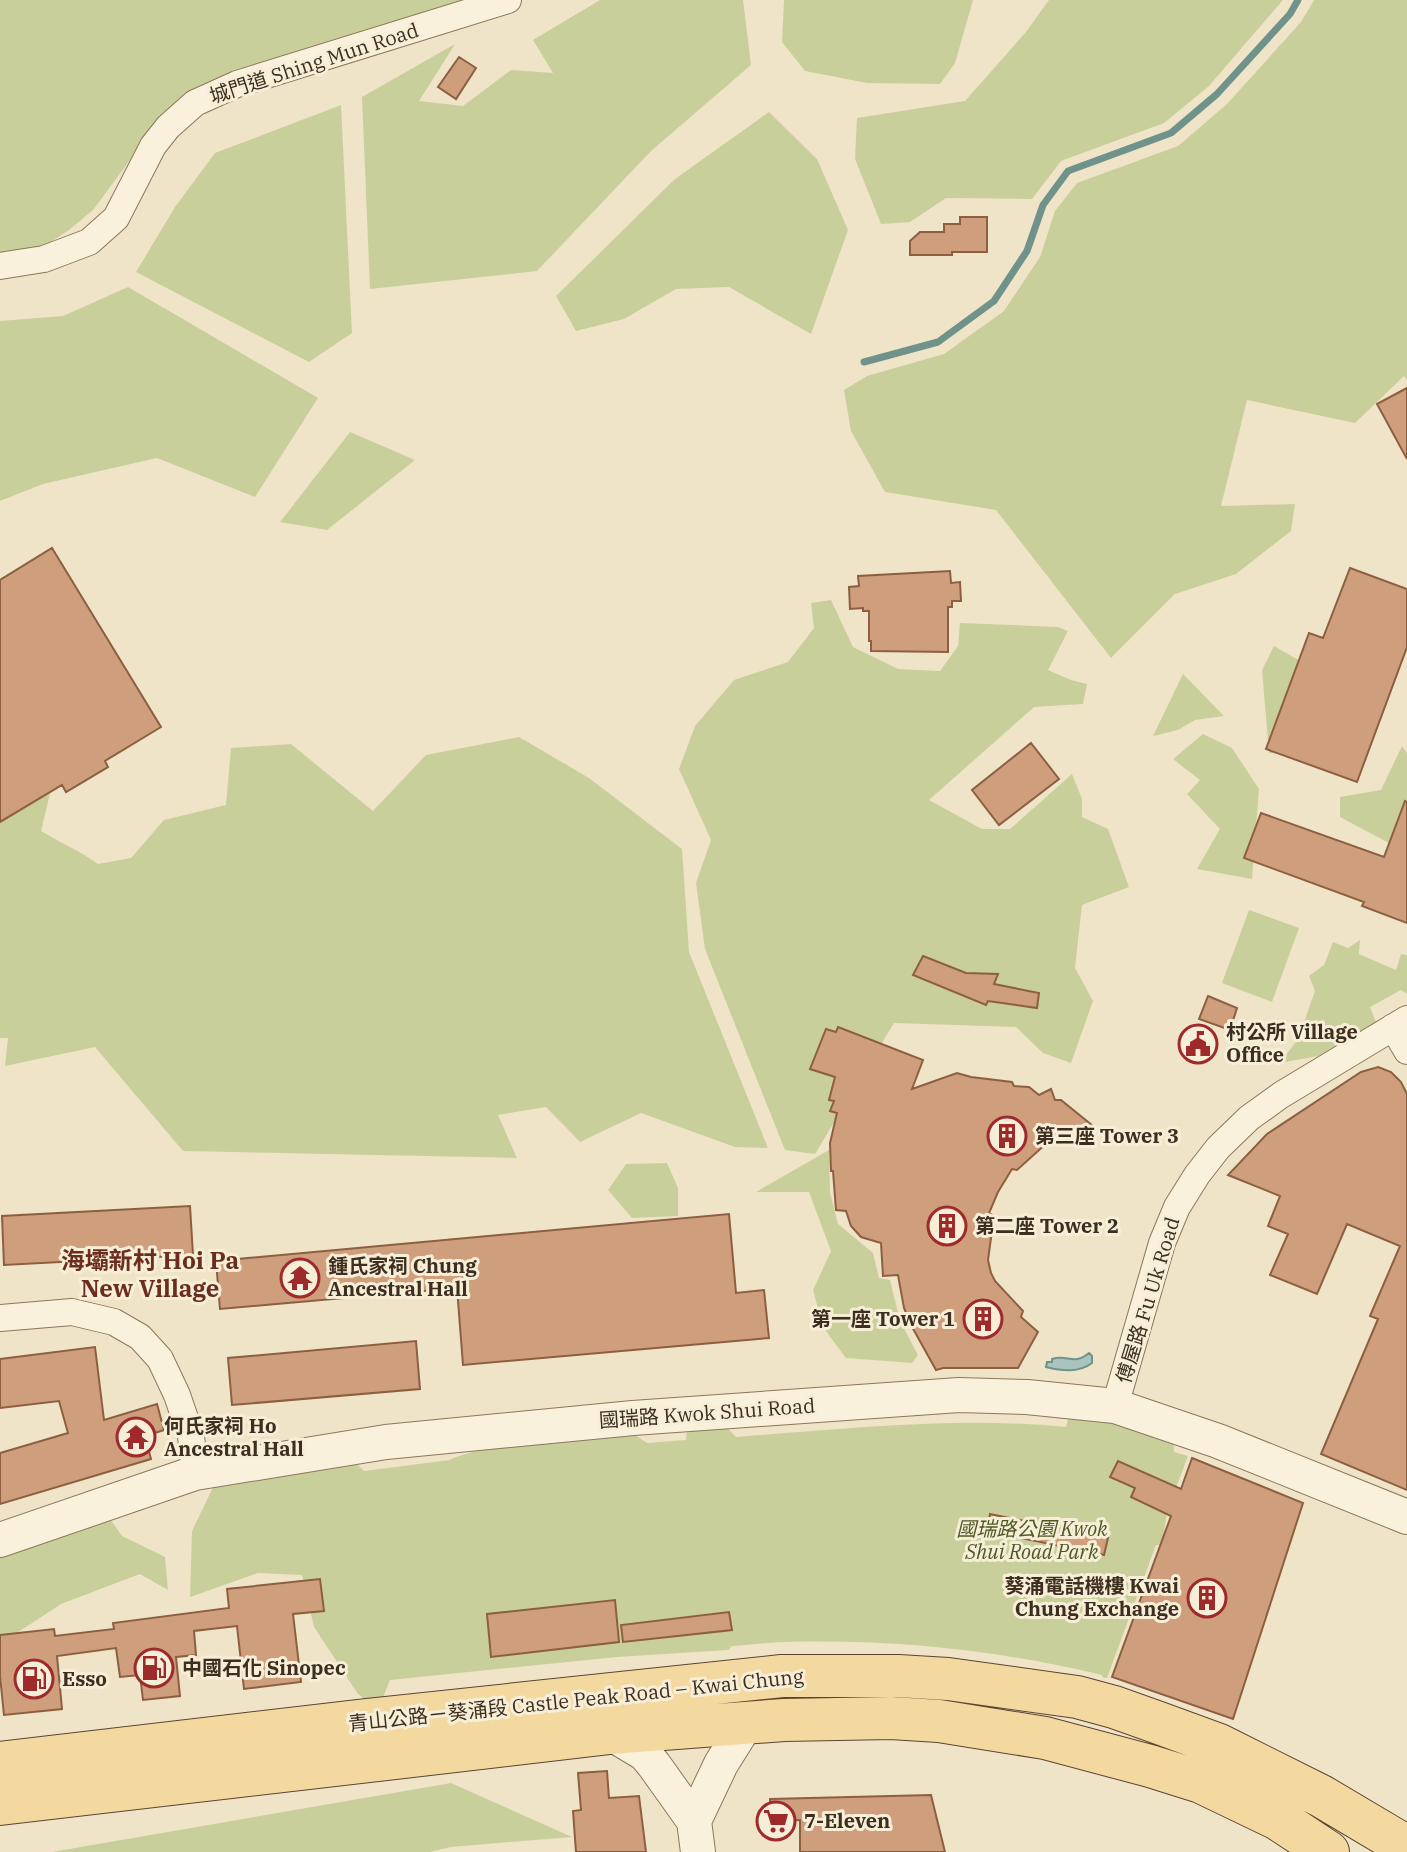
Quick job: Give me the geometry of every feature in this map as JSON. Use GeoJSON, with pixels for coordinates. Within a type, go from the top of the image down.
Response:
{"type":"FeatureCollection","features":[{"type":"Feature","properties":{"kind":"main road","name":"青山公路－葵涌段 Castle Peak Road – Kwai Chung"},"geometry":{"type":"LineString","coordinates":[[0,1763],[782,1676],[898,1676],[948,1679],[1077,1697],[1114,1707],[1219,1745],[1321,1796],[1407,1847]]}},
{"type":"Feature","properties":{"kind":"main road","name":"青山公路－葵涌段 Castle Peak Road – Kwai Chung"},"geometry":{"type":"LineString","coordinates":[[0,1804],[610,1733],[784,1720],[891,1718],[939,1721],[1045,1738],[1201,1782],[1278,1819],[1328,1852]]}},
{"type":"Feature","properties":{"kind":"street","name":"城門道 Shing Mun Road"},"geometry":{"type":"LineString","coordinates":[[0,266],[44,259],[89,242],[116,218],[153,146],[168,127],[195,103],[237,84],[508,0]]}},
{"type":"Feature","properties":{"kind":"street"},"geometry":{"type":"LineString","coordinates":[[1400,1023],[1407,1051]]}},
{"type":"Feature","properties":{"kind":"street","name":"傅屋路 Fu Uk Road"},"geometry":{"type":"LineString","coordinates":[[1115,1406],[1162,1243],[1177,1207],[1197,1175],[1218,1148],[1249,1118],[1314,1074],[1400,1023]]}},
{"type":"Feature","properties":{"kind":"street"},"geometry":{"type":"LineString","coordinates":[[0,1318],[72,1312],[114,1322],[140,1337],[160,1359],[177,1395],[191,1436],[195,1473]]}},
{"type":"Feature","properties":{"kind":"street","name":"國瑞路 Kwok Shui Road"},"geometry":{"type":"LineString","coordinates":[[0,1540],[195,1473],[386,1442],[648,1417],[959,1395],[1027,1397],[1115,1406],[1232,1447],[1407,1517]]}},
{"type":"Feature","properties":{"kind":"street"},"geometry":{"type":"LineString","coordinates":[[696,1836],[721,1764],[746,1724]]}},
{"type":"Feature","properties":{"kind":"street"},"geometry":{"type":"LineString","coordinates":[[610,1733],[645,1754],[696,1836]]}},
{"type":"Feature","properties":{"kind":"green space"},"geometry":{"type":"Polygon","coordinates":[[[0,0],[474,0],[266,63],[145,140],[93,210],[69,230],[40,249],[0,256],[0,0]]]}},
{"type":"Feature","properties":{"kind":"green space"},"geometry":{"type":"Polygon","coordinates":[[[600,0],[743,0],[751,65],[651,151],[537,271],[370,289],[362,97],[455,44],[419,101],[463,106],[511,70],[553,73],[533,40],[600,0]]]}},
{"type":"Feature","properties":{"kind":"green space"},"geometry":{"type":"Polygon","coordinates":[[[784,0],[973,0],[955,63],[940,84],[867,83],[805,71],[782,42],[784,0]]]}},
{"type":"Feature","properties":{"kind":"green space"},"geometry":{"type":"Polygon","coordinates":[[[1049,0],[1283,0],[1209,86],[1164,123],[1061,161],[1032,199],[946,198],[910,222],[881,224],[855,159],[857,118],[965,101],[1025,33],[1049,0]]]}},
{"type":"Feature","properties":{"kind":"green space"},"geometry":{"type":"Polygon","coordinates":[[[1314,0],[1407,0],[1407,380],[1404,376],[1355,423],[1247,400],[1221,506],[1295,504],[1291,531],[1236,574],[1175,594],[1111,658],[996,510],[885,492],[851,431],[844,390],[867,376],[944,354],[1004,311],[1040,257],[1055,211],[1077,183],[1178,146],[1227,104],[1301,22],[1314,0]]]}},
{"type":"Feature","properties":{"kind":"green space"},"geometry":{"type":"Polygon","coordinates":[[[341,105],[352,333],[309,362],[136,272],[175,207],[215,153],[341,105]]]}},
{"type":"Feature","properties":{"kind":"green space"},"geometry":{"type":"Polygon","coordinates":[[[769,112],[817,159],[848,230],[811,334],[729,287],[676,289],[624,319],[576,331],[556,296],[675,179],[769,112]]]}},
{"type":"Feature","properties":{"kind":"green space"},"geometry":{"type":"Polygon","coordinates":[[[128,287],[318,398],[255,497],[157,458],[43,484],[0,501],[0,321],[63,316],[128,287]]]}},
{"type":"Feature","properties":{"kind":"green space"},"geometry":{"type":"Polygon","coordinates":[[[350,432],[415,460],[327,530],[280,522],[350,432]]]}},
{"type":"Feature","properties":{"kind":"green space"},"geometry":{"type":"Polygon","coordinates":[[[831,600],[853,647],[898,669],[940,671],[958,646],[960,623],[1058,627],[1068,631],[1048,670],[1087,684],[1083,704],[1034,707],[929,800],[982,829],[1010,829],[1072,774],[1082,799],[1082,817],[1108,829],[1129,887],[1082,905],[1075,968],[1093,1001],[1071,1063],[1043,1053],[1016,1027],[894,1023],[815,1154],[785,1150],[705,949],[696,883],[711,840],[679,769],[695,726],[734,680],[788,662],[814,628],[811,603],[831,600]]]}},
{"type":"Feature","properties":{"kind":"green space"},"geometry":{"type":"Polygon","coordinates":[[[1274,646],[1300,661],[1305,757],[1269,753],[1262,670],[1274,646]]]}},
{"type":"Feature","properties":{"kind":"green space"},"geometry":{"type":"Polygon","coordinates":[[[1183,674],[1224,716],[1195,720],[1178,730],[1153,736],[1183,674]]]}},
{"type":"Feature","properties":{"kind":"green space"},"geometry":{"type":"Polygon","coordinates":[[[1203,734],[1232,748],[1259,789],[1252,879],[1197,869],[1220,829],[1187,794],[1200,780],[1173,759],[1203,734]]]}},
{"type":"Feature","properties":{"kind":"green space"},"geometry":{"type":"Polygon","coordinates":[[[519,737],[589,778],[682,849],[689,952],[768,1148],[735,1147],[641,1113],[580,1142],[546,1107],[498,1115],[517,1158],[183,1151],[95,1047],[5,1066],[8,1038],[0,1038],[0,768],[56,768],[41,831],[98,864],[131,858],[164,820],[226,805],[231,748],[291,744],[373,811],[426,755],[519,737]]]}},
{"type":"Feature","properties":{"kind":"green space"},"geometry":{"type":"Polygon","coordinates":[[[1402,746],[1407,753],[1407,832],[1400,849],[1340,817],[1340,797],[1381,790],[1402,746]]]}},
{"type":"Feature","properties":{"kind":"green space"},"geometry":{"type":"Polygon","coordinates":[[[1249,910],[1299,928],[1272,1002],[1222,983],[1249,910]]]}},
{"type":"Feature","properties":{"kind":"green space"},"geometry":{"type":"Polygon","coordinates":[[[1360,940],[1359,954],[1396,970],[1401,954],[1407,955],[1407,994],[1401,990],[1370,1007],[1376,1022],[1318,1056],[1280,1063],[1298,1039],[1315,991],[1309,976],[1324,965],[1333,942],[1348,948],[1360,940]]]}},
{"type":"Feature","properties":{"kind":"green space"},"geometry":{"type":"Polygon","coordinates":[[[829,1150],[830,1192],[838,1224],[873,1253],[879,1278],[890,1280],[900,1321],[918,1355],[912,1363],[846,1358],[823,1327],[813,1290],[831,1251],[809,1192],[756,1192],[829,1150]]]}},
{"type":"Feature","properties":{"kind":"green space"},"geometry":{"type":"Polygon","coordinates":[[[667,1163],[678,1188],[678,1216],[632,1218],[608,1190],[626,1164],[667,1163]]]}},
{"type":"Feature","properties":{"kind":"green space","name":"國瑞路公園 Kwok Shui Road Park"},"geometry":{"type":"Polygon","coordinates":[[[1070,1412],[1173,1439],[1174,1452],[1188,1456],[1167,1512],[1162,1545],[1156,1545],[1107,1678],[1063,1666],[945,1648],[866,1642],[779,1642],[732,1646],[728,1650],[617,1657],[390,1680],[378,1710],[358,1694],[314,1627],[302,1575],[258,1573],[190,1597],[192,1531],[230,1452],[331,1438],[364,1471],[450,1460],[507,1441],[631,1432],[647,1443],[686,1440],[688,1422],[718,1418],[736,1437],[942,1423],[1066,1427],[1070,1412]]]}},
{"type":"Feature","properties":{"kind":"green space"},"geometry":{"type":"Polygon","coordinates":[[[108,1516],[122,1536],[165,1557],[168,1590],[140,1574],[61,1604],[0,1644],[0,1550],[108,1516]]]}},
{"type":"Feature","properties":{"kind":"green space"},"geometry":{"type":"Polygon","coordinates":[[[451,1783],[572,1837],[451,1847],[430,1852],[52,1852],[451,1783]]]}},
{"type":"Feature","properties":{"kind":"water"},"geometry":{"type":"Polygon","coordinates":[[[1089,1353],[1092,1363],[1076,1370],[1046,1367],[1052,1359],[1079,1359],[1089,1353]]]}},
{"type":"Feature","properties":{"kind":"building"},"geometry":{"type":"Polygon","coordinates":[[[459,57],[476,68],[456,99],[438,87],[459,57]]]}},
{"type":"Feature","properties":{"kind":"building"},"geometry":{"type":"Polygon","coordinates":[[[960,217],[987,217],[987,252],[910,255],[910,241],[920,232],[944,232],[944,224],[960,224],[960,217]]]}},
{"type":"Feature","properties":{"kind":"building"},"geometry":{"type":"Polygon","coordinates":[[[1407,388],[1407,459],[1377,404],[1407,388]]]}},
{"type":"Feature","properties":{"kind":"building"},"geometry":{"type":"Polygon","coordinates":[[[52,548],[161,727],[105,761],[108,767],[66,792],[62,785],[0,822],[0,580],[52,548]]]}},
{"type":"Feature","properties":{"kind":"building"},"geometry":{"type":"Polygon","coordinates":[[[1350,568],[1407,589],[1407,647],[1357,782],[1266,749],[1309,633],[1323,638],[1350,568]]]}},
{"type":"Feature","properties":{"kind":"building"},"geometry":{"type":"Polygon","coordinates":[[[950,571],[951,583],[960,582],[961,601],[952,601],[952,607],[948,607],[948,652],[871,651],[869,611],[850,609],[849,587],[859,586],[858,576],[950,571]]]}},
{"type":"Feature","properties":{"kind":"building"},"geometry":{"type":"Polygon","coordinates":[[[1031,743],[1059,779],[999,825],[972,790],[1031,743]]]}},
{"type":"Feature","properties":{"kind":"building"},"geometry":{"type":"Polygon","coordinates":[[[1405,801],[1407,923],[1362,906],[1364,902],[1244,858],[1261,813],[1384,857],[1405,801]]]}},
{"type":"Feature","properties":{"kind":"building"},"geometry":{"type":"Polygon","coordinates":[[[923,956],[966,973],[998,974],[994,984],[1039,993],[1037,1008],[988,1001],[986,1005],[913,975],[923,956]]]}},
{"type":"Feature","properties":{"kind":"building"},"geometry":{"type":"Polygon","coordinates":[[[1208,996],[1237,1008],[1230,1030],[1199,1019],[1208,996]]]}},
{"type":"Feature","properties":{"kind":"building"},"geometry":{"type":"Polygon","coordinates":[[[838,1027],[923,1060],[912,1089],[957,1073],[1012,1082],[1014,1086],[1029,1087],[1039,1095],[1051,1089],[1055,1100],[1061,1100],[1093,1126],[1074,1130],[1048,1142],[1017,1170],[1012,1169],[989,1213],[994,1216],[988,1260],[991,1273],[1023,1311],[1021,1317],[1038,1332],[1018,1368],[936,1370],[904,1308],[898,1275],[883,1276],[881,1243],[861,1237],[851,1226],[846,1211],[836,1210],[830,1143],[837,1113],[830,1111],[834,1101],[829,1100],[835,1077],[810,1069],[826,1029],[836,1032],[838,1027]]]}},
{"type":"Feature","properties":{"kind":"building"},"geometry":{"type":"Polygon","coordinates":[[[1378,1067],[1391,1072],[1407,1094],[1407,1490],[1321,1454],[1378,1319],[1370,1316],[1400,1246],[1347,1224],[1317,1294],[1270,1275],[1288,1234],[1268,1226],[1280,1196],[1228,1175],[1267,1134],[1361,1072],[1378,1067]]]}},
{"type":"Feature","properties":{"kind":"building"},"geometry":{"type":"Polygon","coordinates":[[[190,1206],[193,1255],[4,1265],[2,1216],[190,1206]]]}},
{"type":"Feature","properties":{"kind":"building"},"geometry":{"type":"Polygon","coordinates":[[[729,1214],[736,1293],[764,1290],[769,1338],[463,1365],[457,1288],[220,1309],[216,1261],[729,1214]]]}},
{"type":"Feature","properties":{"kind":"building"},"geometry":{"type":"Polygon","coordinates":[[[416,1341],[420,1389],[232,1405],[228,1358],[416,1341]]]}},
{"type":"Feature","properties":{"kind":"building"},"geometry":{"type":"Polygon","coordinates":[[[95,1347],[104,1420],[157,1404],[164,1430],[145,1436],[151,1459],[0,1504],[0,1453],[68,1433],[59,1401],[0,1408],[0,1359],[95,1347]]]}},
{"type":"Feature","properties":{"kind":"building","name":"葵涌電話機樓 Kwai Chung Exchange"},"geometry":{"type":"Polygon","coordinates":[[[1192,1458],[1303,1503],[1233,1719],[1112,1677],[1171,1516],[1131,1497],[1135,1488],[1110,1477],[1118,1461],[1181,1489],[1192,1458]]]}},
{"type":"Feature","properties":{"kind":"building"},"geometry":{"type":"Polygon","coordinates":[[[990,1514],[1108,1538],[1104,1555],[987,1531],[990,1514]]]}},
{"type":"Feature","properties":{"kind":"building"},"geometry":{"type":"Polygon","coordinates":[[[320,1579],[324,1611],[293,1614],[301,1682],[244,1689],[237,1626],[194,1631],[196,1655],[176,1657],[180,1696],[143,1700],[140,1675],[120,1677],[116,1648],[57,1656],[62,1709],[4,1715],[0,1635],[54,1629],[55,1636],[114,1629],[113,1623],[229,1608],[227,1589],[320,1579]]]}},
{"type":"Feature","properties":{"kind":"building"},"geometry":{"type":"Polygon","coordinates":[[[615,1600],[619,1642],[491,1657],[487,1614],[615,1600]]]}},
{"type":"Feature","properties":{"kind":"building"},"geometry":{"type":"Polygon","coordinates":[[[729,1612],[732,1630],[623,1642],[621,1625],[729,1612]]]}},
{"type":"Feature","properties":{"kind":"building"},"geometry":{"type":"Polygon","coordinates":[[[607,1771],[609,1798],[639,1796],[646,1852],[576,1852],[573,1811],[581,1810],[578,1773],[607,1771]]]}},
{"type":"Feature","properties":{"kind":"building"},"geometry":{"type":"Polygon","coordinates":[[[931,1795],[945,1852],[800,1852],[800,1820],[770,1821],[770,1799],[931,1795]]]}},
{"type":"Feature","properties":{"kind":"waterway"},"geometry":{"type":"LineString","coordinates":[[864,362],[938,342],[994,301],[1027,251],[1043,205],[1068,171],[1171,133],[1217,94],[1290,14],[1298,0]]}},
{"type":"Feature","properties":{"kind":"place","name":"村公所 Village Office"},"geometry":{"type":"Point","coordinates":[1198,1044]}},
{"type":"Feature","properties":{"kind":"place","name":"第三座 Tower 3"},"geometry":{"type":"Point","coordinates":[1007,1136]}},
{"type":"Feature","properties":{"kind":"place","name":"第二座 Tower 2"},"geometry":{"type":"Point","coordinates":[947,1226]}},
{"type":"Feature","properties":{"kind":"place","name":"鍾氏家祠 Chung Ancestral Hall"},"geometry":{"type":"Point","coordinates":[300,1278]}},
{"type":"Feature","properties":{"kind":"place","name":"第一座 Tower 1"},"geometry":{"type":"Point","coordinates":[983,1319]}},
{"type":"Feature","properties":{"kind":"place","name":"何氏家祠 Ho Ancestral Hall"},"geometry":{"type":"Point","coordinates":[136,1437]}},
{"type":"Feature","properties":{"kind":"place","name":"葵涌電話機樓 Kwai Chung Exchange"},"geometry":{"type":"Point","coordinates":[1207,1598]}},
{"type":"Feature","properties":{"kind":"place","name":"中國石化 Sinopec"},"geometry":{"type":"Point","coordinates":[154,1668]}},
{"type":"Feature","properties":{"kind":"place","name":"Esso"},"geometry":{"type":"Point","coordinates":[34,1679]}},
{"type":"Feature","properties":{"kind":"place","name":"7-Eleven"},"geometry":{"type":"Point","coordinates":[776,1821]}},
{"type":"Feature","properties":{"kind":"district","name":"海壩新村 Hoi Pa New Village"},"geometry":{"type":"Point","coordinates":[150,1275]}}]}
